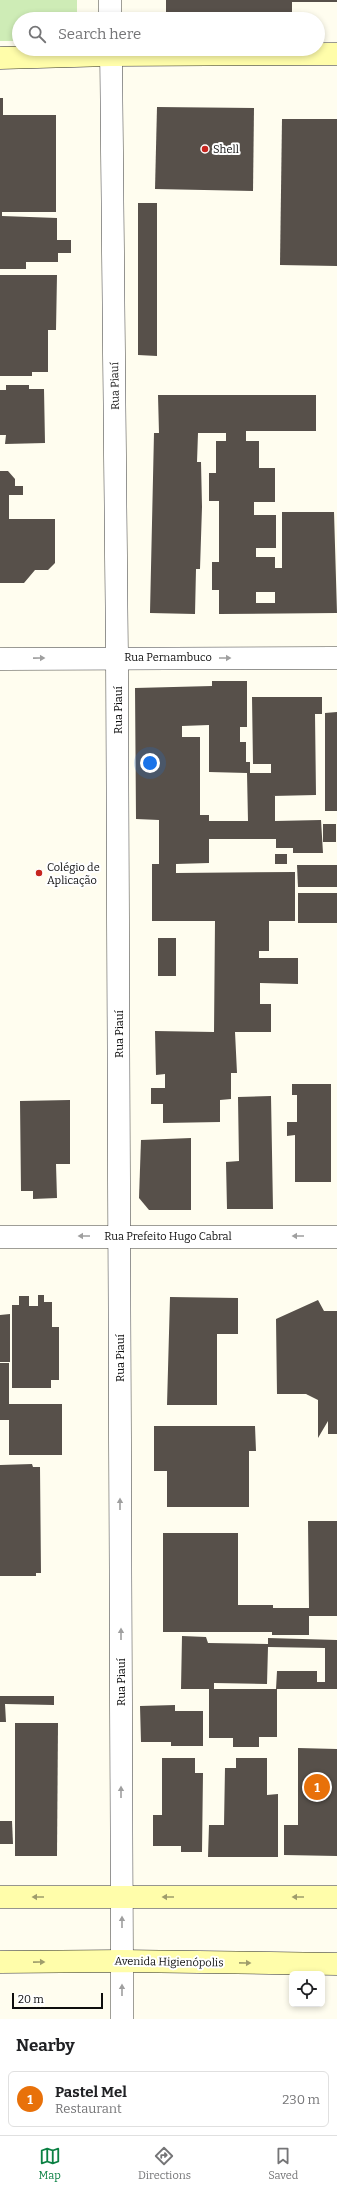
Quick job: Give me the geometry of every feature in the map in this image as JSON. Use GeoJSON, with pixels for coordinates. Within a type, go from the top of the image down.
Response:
{"type":"FeatureCollection","features":[{"type":"Feature","properties":{"kind":"main road"},"geometry":{"type":"LineString","coordinates":[[325,54],[337,54]]}},
{"type":"Feature","properties":{"kind":"main road"},"geometry":{"type":"LineString","coordinates":[[0,58],[37,56]]}},
{"type":"Feature","properties":{"kind":"main road"},"geometry":{"type":"LineString","coordinates":[[0,1897],[337,1897]]}},
{"type":"Feature","properties":{"kind":"main road","name":"Avenida Higienópolis"},"geometry":{"type":"LineString","coordinates":[[0,1962],[122,1961],[337,1964]]}},
{"type":"Feature","properties":{"kind":"street"},"geometry":{"type":"LineString","coordinates":[[110,0],[110,12]]}},
{"type":"Feature","properties":{"kind":"street","name":"Rua Piauí"},"geometry":{"type":"LineString","coordinates":[[111,56],[118,657],[122,2019]]}},
{"type":"Feature","properties":{"kind":"street","name":"Rua Pernambuco"},"geometry":{"type":"LineString","coordinates":[[0,658],[337,658]]}},
{"type":"Feature","properties":{"kind":"street","name":"Rua Prefeito Hugo Cabral"},"geometry":{"type":"LineString","coordinates":[[0,1236],[337,1237]]}},
{"type":"Feature","properties":{"kind":"green space"},"geometry":{"type":"Polygon","coordinates":[[[0,0],[77,0],[77,12],[12,12],[12,41],[0,41],[0,0]]]}},
{"type":"Feature","properties":{"kind":"building"},"geometry":{"type":"Polygon","coordinates":[[[166,0],[337,0],[337,2],[292,2],[292,12],[166,12],[166,0]]]}},
{"type":"Feature","properties":{"kind":"building"},"geometry":{"type":"Polygon","coordinates":[[[0,98],[3,98],[3,115],[56,115],[56,212],[2,212],[2,216],[57,218],[57,240],[71,240],[71,253],[58,253],[58,262],[26,262],[26,269],[0,269],[0,98]]]}},
{"type":"Feature","properties":{"kind":"building","name":"Shell"},"geometry":{"type":"Polygon","coordinates":[[[157,107],[254,108],[253,191],[155,189],[157,107]]]}},
{"type":"Feature","properties":{"kind":"building"},"geometry":{"type":"Polygon","coordinates":[[[282,119],[337,119],[337,266],[280,265],[282,119]]]}},
{"type":"Feature","properties":{"kind":"building"},"geometry":{"type":"Polygon","coordinates":[[[138,203],[157,203],[157,356],[138,355],[138,203]]]}},
{"type":"Feature","properties":{"kind":"building"},"geometry":{"type":"Polygon","coordinates":[[[0,275],[57,275],[56,330],[48,330],[48,372],[32,372],[32,376],[0,376],[0,275]]]}},
{"type":"Feature","properties":{"kind":"building"},"geometry":{"type":"Polygon","coordinates":[[[6,385],[29,385],[29,389],[44,389],[45,443],[5,444],[6,435],[0,435],[0,390],[6,390],[6,385]]]}},
{"type":"Feature","properties":{"kind":"building"},"geometry":{"type":"Polygon","coordinates":[[[158,395],[316,395],[316,431],[246,431],[246,441],[259,441],[259,468],[275,468],[275,502],[254,502],[254,515],[276,515],[276,548],[256,548],[256,557],[275,557],[275,568],[282,568],[282,512],[334,512],[337,613],[219,614],[219,590],[212,590],[212,562],[219,562],[219,501],[209,501],[209,473],[216,473],[216,441],[226,441],[226,433],[198,433],[197,462],[201,462],[202,507],[200,569],[196,569],[195,614],[150,613],[154,433],[159,433],[158,395]],[[256,592],[256,603],[275,603],[275,592],[256,592]]]}},
{"type":"Feature","properties":{"kind":"building"},"geometry":{"type":"Polygon","coordinates":[[[0,471],[8,471],[15,479],[15,486],[23,486],[23,495],[9,495],[9,519],[55,519],[55,563],[48,570],[35,570],[24,583],[0,583],[0,471]]]}},
{"type":"Feature","properties":{"kind":"building"},"geometry":{"type":"Polygon","coordinates":[[[212,681],[247,681],[247,727],[240,727],[240,742],[246,742],[246,762],[250,762],[250,773],[271,773],[271,764],[253,764],[252,697],[322,697],[322,714],[315,714],[316,795],[272,796],[275,796],[275,821],[321,820],[323,853],[293,853],[293,848],[276,848],[276,839],[209,839],[209,863],[176,864],[176,873],[295,872],[295,921],[269,921],[269,951],[259,951],[259,958],[298,958],[298,984],[260,983],[260,1004],[271,1004],[271,1032],[235,1032],[237,1073],[231,1073],[231,1099],[220,1100],[220,1122],[163,1123],[163,1104],[151,1104],[151,1088],[165,1088],[165,1074],[156,1075],[155,1031],[214,1032],[215,921],[152,921],[152,864],[159,864],[159,820],[136,819],[135,688],[212,686],[212,681]],[[209,725],[182,726],[182,737],[200,737],[200,815],[209,815],[209,821],[248,821],[247,773],[209,772],[209,725]]]}},
{"type":"Feature","properties":{"kind":"building"},"geometry":{"type":"Polygon","coordinates":[[[337,712],[337,811],[325,811],[325,713],[337,712]]]}},
{"type":"Feature","properties":{"kind":"building"},"geometry":{"type":"Polygon","coordinates":[[[323,824],[336,824],[336,842],[323,842],[323,824]]]}},
{"type":"Feature","properties":{"kind":"building"},"geometry":{"type":"Polygon","coordinates":[[[275,854],[287,854],[287,864],[275,864],[275,854]]]}},
{"type":"Feature","properties":{"kind":"building"},"geometry":{"type":"Polygon","coordinates":[[[297,865],[337,865],[337,887],[298,887],[297,865]]]}},
{"type":"Feature","properties":{"kind":"building"},"geometry":{"type":"Polygon","coordinates":[[[298,893],[337,893],[337,923],[298,923],[298,893]]]}},
{"type":"Feature","properties":{"kind":"building"},"geometry":{"type":"Polygon","coordinates":[[[158,938],[176,938],[176,976],[158,976],[158,938]]]}},
{"type":"Feature","properties":{"kind":"building"},"geometry":{"type":"Polygon","coordinates":[[[292,1084],[331,1084],[331,1182],[295,1182],[295,1135],[287,1136],[287,1122],[297,1122],[297,1095],[292,1095],[292,1084]]]}},
{"type":"Feature","properties":{"kind":"building"},"geometry":{"type":"Polygon","coordinates":[[[271,1096],[273,1209],[227,1209],[226,1162],[239,1161],[238,1097],[271,1096]]]}},
{"type":"Feature","properties":{"kind":"building"},"geometry":{"type":"Polygon","coordinates":[[[70,1100],[70,1164],[56,1164],[57,1198],[33,1199],[33,1191],[21,1191],[20,1101],[70,1100]]]}},
{"type":"Feature","properties":{"kind":"building"},"geometry":{"type":"Polygon","coordinates":[[[191,1138],[191,1210],[149,1210],[139,1198],[141,1140],[191,1138]]]}},
{"type":"Feature","properties":{"kind":"building"},"geometry":{"type":"Polygon","coordinates":[[[38,1295],[44,1295],[44,1302],[52,1302],[52,1327],[59,1327],[59,1380],[51,1380],[51,1388],[12,1388],[12,1305],[19,1305],[19,1296],[29,1296],[29,1306],[38,1306],[38,1295]]]}},
{"type":"Feature","properties":{"kind":"building"},"geometry":{"type":"Polygon","coordinates":[[[170,1297],[238,1298],[238,1334],[217,1334],[217,1405],[167,1405],[170,1297]]]}},
{"type":"Feature","properties":{"kind":"building"},"geometry":{"type":"Polygon","coordinates":[[[318,1300],[324,1311],[337,1311],[337,1434],[328,1434],[328,1421],[318,1438],[318,1400],[306,1394],[277,1394],[276,1319],[318,1300]]]}},
{"type":"Feature","properties":{"kind":"building"},"geometry":{"type":"Polygon","coordinates":[[[10,1314],[10,1362],[0,1362],[0,1315],[10,1314]]]}},
{"type":"Feature","properties":{"kind":"building"},"geometry":{"type":"Polygon","coordinates":[[[0,1363],[9,1363],[9,1404],[62,1404],[62,1455],[9,1455],[9,1420],[0,1420],[0,1363]]]}},
{"type":"Feature","properties":{"kind":"building"},"geometry":{"type":"Polygon","coordinates":[[[154,1426],[255,1426],[256,1451],[249,1451],[249,1507],[167,1507],[167,1471],[154,1471],[154,1426]]]}},
{"type":"Feature","properties":{"kind":"building"},"geometry":{"type":"Polygon","coordinates":[[[32,1464],[33,1467],[40,1467],[41,1573],[36,1573],[36,1576],[0,1576],[0,1465],[32,1464]]]}},
{"type":"Feature","properties":{"kind":"building"},"geometry":{"type":"Polygon","coordinates":[[[308,1521],[337,1521],[337,1616],[309,1616],[309,1635],[272,1635],[272,1632],[163,1632],[163,1533],[238,1533],[238,1605],[273,1605],[273,1608],[309,1608],[308,1521]]]}},
{"type":"Feature","properties":{"kind":"building"},"geometry":{"type":"Polygon","coordinates":[[[182,1636],[206,1637],[208,1643],[268,1644],[268,1638],[337,1640],[337,1689],[277,1689],[277,1737],[259,1737],[259,1747],[233,1747],[233,1738],[209,1738],[209,1689],[181,1689],[182,1636]],[[268,1647],[267,1684],[214,1683],[214,1689],[276,1689],[277,1671],[317,1671],[317,1682],[325,1682],[325,1648],[268,1647]]]}},
{"type":"Feature","properties":{"kind":"building"},"geometry":{"type":"Polygon","coordinates":[[[0,1696],[54,1696],[54,1705],[5,1704],[6,1722],[0,1722],[0,1696]]]}},
{"type":"Feature","properties":{"kind":"building"},"geometry":{"type":"Polygon","coordinates":[[[175,1705],[175,1711],[203,1711],[203,1746],[171,1746],[171,1742],[141,1742],[140,1706],[175,1705]]]}},
{"type":"Feature","properties":{"kind":"building"},"geometry":{"type":"Polygon","coordinates":[[[15,1723],[58,1723],[57,1856],[15,1856],[15,1723]]]}},
{"type":"Feature","properties":{"kind":"building"},"geometry":{"type":"Polygon","coordinates":[[[298,1748],[337,1749],[337,1856],[284,1855],[284,1825],[298,1825],[298,1748]]]}},
{"type":"Feature","properties":{"kind":"building"},"geometry":{"type":"Polygon","coordinates":[[[162,1758],[195,1758],[195,1773],[203,1773],[202,1852],[181,1852],[181,1846],[153,1846],[153,1815],[162,1815],[162,1758]]]}},
{"type":"Feature","properties":{"kind":"building"},"geometry":{"type":"Polygon","coordinates":[[[236,1758],[267,1758],[267,1795],[278,1794],[278,1857],[208,1857],[209,1825],[224,1825],[225,1768],[236,1768],[236,1758]]]}},
{"type":"Feature","properties":{"kind":"building"},"geometry":{"type":"Polygon","coordinates":[[[0,1821],[12,1821],[13,1844],[0,1844],[0,1821]]]}},
{"type":"Feature","properties":{"kind":"place","name":"Shell"},"geometry":{"type":"Point","coordinates":[205,149]}},
{"type":"Feature","properties":{"kind":"place","name":"Colégio de Aplicação"},"geometry":{"type":"Point","coordinates":[39,873]}},
{"type":"Feature","properties":{"kind":"place","name":"Pastel Mel"},"geometry":{"type":"Point","coordinates":[317,1787]}}]}
